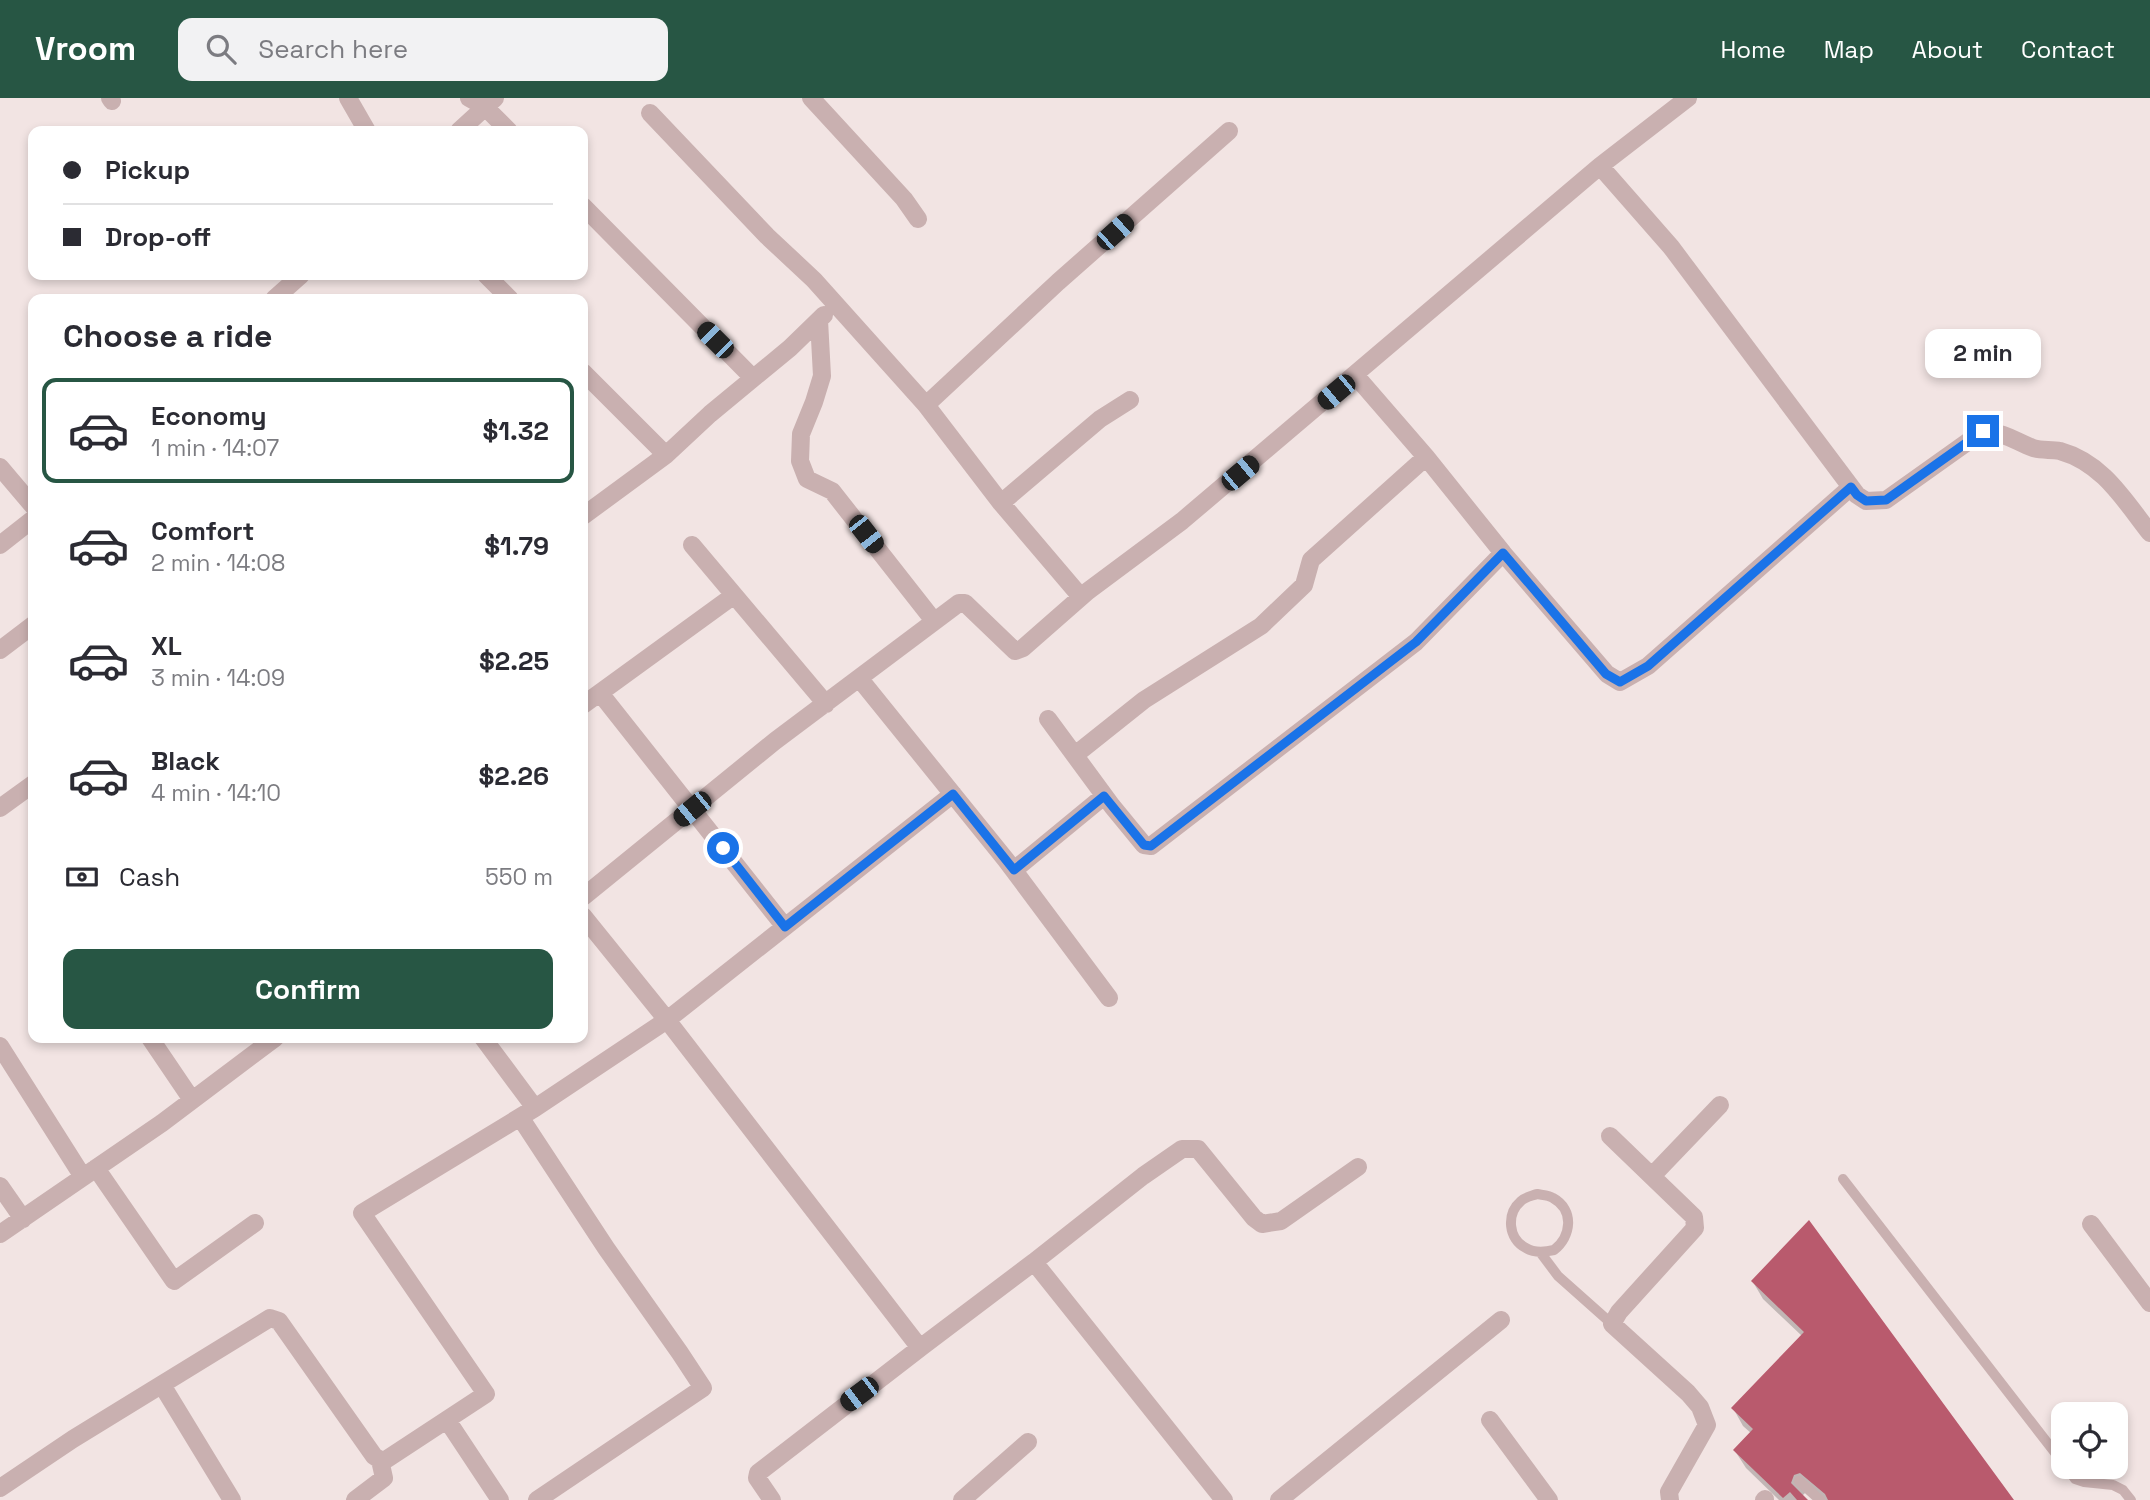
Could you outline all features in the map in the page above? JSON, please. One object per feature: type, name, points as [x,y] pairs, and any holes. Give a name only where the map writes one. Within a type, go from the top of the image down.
[{"type":"street","points":[[348,98],[364,126]]},
{"type":"street","points":[[469,98],[490,102],[506,126]]},
{"type":"street","points":[[811,98],[904,199],[918,219]]},
{"type":"street","points":[[588,893],[775,741],[959,603],[965,603],[1015,650],[1023,648],[1081,597],[1182,521],[1600,166],[1688,98]]},
{"type":"street","points":[[464,126],[490,102]]},
{"type":"street","points":[[650,113],[835,304],[926,405],[1001,503],[1081,597]]},
{"type":"street","points":[[926,405],[1058,282],[1229,131]]},
{"type":"street","points":[[1600,166],[1671,247],[1857,495],[1866,501],[1886,500],[1983,431],[2001,432],[2037,449],[2059,451],[2088,462],[2101,472],[2150,533]]},
{"type":"street","points":[[588,211],[753,378]]},
{"type":"street","points":[[280,294],[295,280]]},
{"type":"street","points":[[491,280],[505,294]]},
{"type":"street","points":[[588,512],[666,455],[710,414],[790,348],[835,304]]},
{"type":"street","points":[[819,320],[822,376],[801,434],[800,461],[803,470],[807,479],[832,491],[934,621]]},
{"type":"street","points":[[1355,375],[1606,674],[1620,682],[1648,666],[1851,487]]},
{"type":"street","points":[[588,377],[666,455]]},
{"type":"street","points":[[1001,503],[1100,419],[1130,400]]},
{"type":"street","points":[[1075,755],[1144,700],[1261,626],[1304,584],[1311,560],[1426,457]]},
{"type":"street","points":[[0,467],[28,500]]},
{"type":"street","points":[[0,545],[28,523]]},
{"type":"street","points":[[692,545],[826,704]]},
{"type":"street","points":[[1048,719],[1104,796],[1144,845],[1151,846],[1416,642],[1503,553]]},
{"type":"street","points":[[588,701],[733,596]]},
{"type":"street","points":[[0,650],[28,629]]},
{"type":"street","points":[[859,678],[1014,870],[1109,998]]},
{"type":"street","points":[[600,693],[785,927]]},
{"type":"street","points":[[0,808],[28,788]]},
{"type":"street","points":[[380,1460],[486,1394],[362,1213],[528,1113],[667,1020],[953,794]]},
{"type":"street","points":[[1014,870],[1104,796]]},
{"type":"street","points":[[588,922],[667,1020],[920,1348]]},
{"type":"street","points":[[153,1043],[192,1100]]},
{"type":"street","points":[[0,1234],[90,1173],[268,1043]]},
{"type":"street","points":[[486,1043],[606,1248],[703,1388],[537,1500]]},
{"type":"street","points":[[0,1046],[90,1173],[174,1281],[255,1223]]},
{"type":"street","points":[[1652,1176],[1720,1105]]},
{"type":"street","points":[[1610,1136],[1694,1217],[1695,1228],[1619,1312],[1612,1325],[1694,1400],[1707,1425],[1669,1492],[1670,1500]]},
{"type":"street","points":[[772,1500],[757,1478],[758,1473],[1143,1176],[1182,1149],[1198,1149],[1254,1218],[1262,1224],[1281,1220],[1357,1167]]},
{"type":"street","points":[[0,1186],[23,1219]]},
{"type":"street","points":[[2091,1224],[2150,1303]]},
{"type":"street","points":[[1034,1262],[1224,1500]]},
{"type":"street","points":[[0,1488],[73,1439],[270,1318],[278,1321],[374,1456],[380,1460],[384,1478],[355,1500]]},
{"type":"street","points":[[1279,1500],[1501,1320]]},
{"type":"street","points":[[162,1385],[232,1500]]},
{"type":"street","points":[[447,1420],[500,1500]]},
{"type":"street","points":[[1490,1420],[1549,1500]]},
{"type":"street","points":[[962,1500],[1028,1442]]},
{"type":"lane","points":[[1843,1179],[2051,1448]]},
{"type":"lane","points":[[1540,1252],[1558,1247],[1567,1235],[1569,1220],[1564,1206],[1552,1196],[1537,1194],[1522,1199],[1513,1211],[1510,1226],[1516,1240],[1528,1250],[1540,1252],[1558,1276],[1612,1325]]},
{"type":"lane","points":[[2075,1479],[2113,1485],[2123,1490],[2131,1500]]},
{"type":"lane","points":[[1799,1481],[1820,1500]]},
{"type":"building","points":[[1809,1220],[2014,1500],[1828,1500],[1825,1494],[1800,1473],[1794,1475],[1791,1483],[1808,1500],[1797,1500],[1790,1492],[1783,1498],[1733,1450],[1753,1429],[1731,1408],[1804,1332],[1751,1281]]},
{"type":"route","points":[[723,848],[785,927],[953,794],[1014,870],[1104,796],[1144,845],[1151,846],[1416,642],[1503,553],[1606,674],[1620,682],[1648,666],[1851,487],[1866,501],[1886,500],[1983,431]]}]
